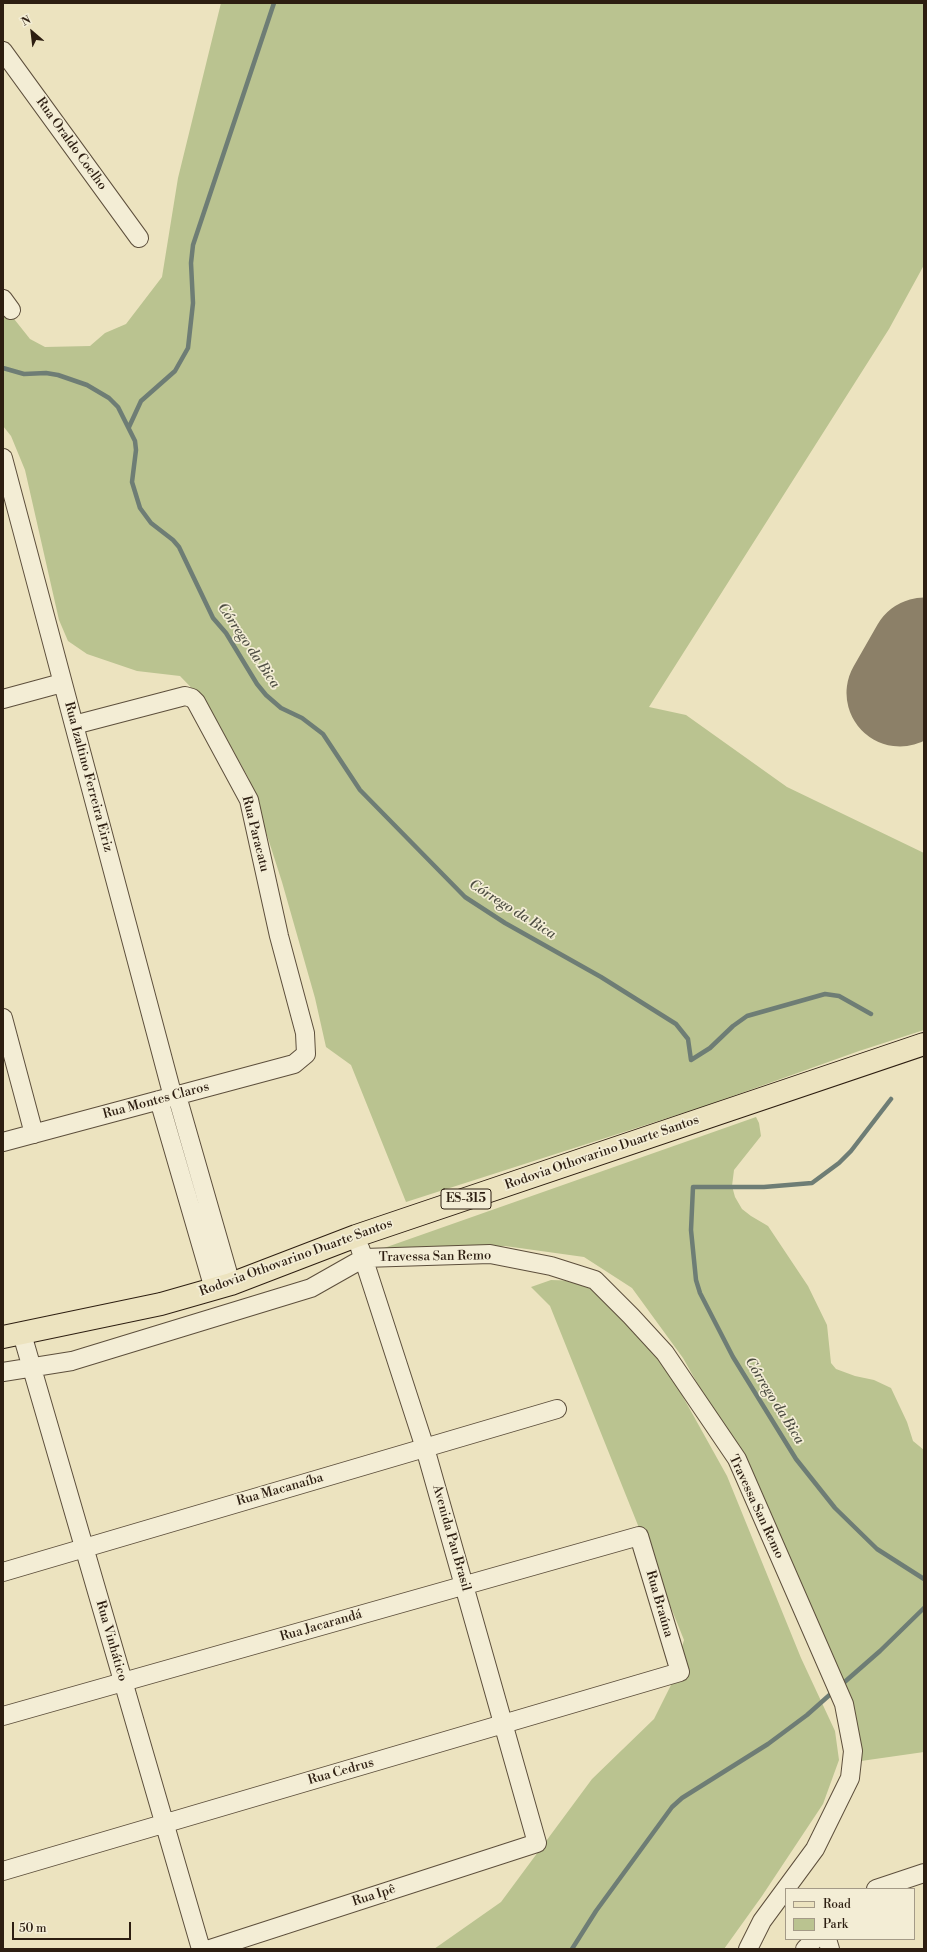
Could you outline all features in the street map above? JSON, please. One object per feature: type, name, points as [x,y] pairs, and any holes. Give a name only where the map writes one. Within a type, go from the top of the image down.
[{"type":"main road","name":"Rodovia Othovarino Duarte Santos","points":[[12,1335],[161,1304],[222,1287],[356,1236],[924,1044]]},
{"type":"street","name":"Rua Oraldo Coelho","points":[[3,51],[139,238]]},
{"type":"street","name":"Rua Izaltino Ferreira Eiriz","points":[[3,458],[74,725],[169,1098],[222,1287]]},
{"type":"street","points":[[3,699],[62,683]]},
{"type":"street","name":"Rua Paracatu","points":[[74,725],[185,696],[192,698],[196,702],[249,800],[279,936],[305,1033],[306,1054]]},
{"type":"street","points":[[3,1018],[34,1134]]},
{"type":"street","name":"Rua Montes Claros","points":[[3,1142],[294,1064],[306,1054]]},
{"type":"street","name":"Avenida Pau Brasil","points":[[356,1236],[425,1448],[538,1843]]},
{"type":"street","name":"Travessa San Remo","points":[[364,1258],[490,1254],[551,1266],[595,1280],[665,1353],[737,1459],[844,1704],[852,1751],[850,1778],[814,1849],[786,1888]]},
{"type":"street","name":"Rodovia Othovarino Duarte Santos","points":[[3,1372],[72,1361],[312,1288],[364,1258]]},
{"type":"street","name":"Rua Vinhático","points":[[12,1335],[32,1367],[201,1949]]},
{"type":"street","name":"Rua Macanaíba","points":[[3,1572],[557,1409]]},
{"type":"street","name":"Rua Jacarandá","points":[[3,1716],[639,1536]]},
{"type":"street","name":"Rua Braúna","points":[[639,1536],[680,1672]]},
{"type":"street","name":"Rua Cedrus","points":[[3,1871],[680,1672]]},
{"type":"street","name":"Rua Ipê","points":[[210,1949],[538,1843]]},
{"type":"street","points":[[879,1888],[924,1873]]},
{"type":"street","name":"Travessa San Remo","points":[[748,1949],[762,1921],[785,1889]]},
{"type":"street","points":[[805,1949],[814,1940]]},
{"type":"green space","points":[[221,3],[924,3],[924,265],[889,329],[649,707],[686,715],[787,787],[924,853],[924,1030],[859,1051],[705,1106],[406,1202],[351,1065],[326,1047],[315,998],[282,882],[249,779],[208,705],[180,676],[137,671],[87,654],[68,641],[59,620],[25,470],[11,436],[3,426],[3,305],[30,339],[45,347],[90,346],[105,333],[126,324],[162,277],[178,178]]},
{"type":"green space","points":[[756,1117],[759,1123],[761,1136],[734,1170],[732,1186],[735,1197],[742,1209],[768,1226],[808,1286],[827,1325],[831,1363],[836,1369],[855,1376],[874,1380],[891,1388],[907,1422],[913,1441],[924,1450],[924,1752],[861,1761],[713,1411],[683,1358],[632,1288],[584,1257],[505,1246],[384,1248]]},
{"type":"green space","points":[[551,1280],[580,1281],[619,1307],[663,1361],[727,1476],[801,1658],[835,1731],[839,1760],[823,1804],[762,1896],[724,1949],[434,1949],[501,1902],[592,1779],[654,1719],[671,1685],[684,1640],[550,1306],[531,1287]]},
{"type":"waterway","points":[[129,427],[141,401],[175,371],[188,348],[193,303],[191,263],[193,245],[274,3]]},
{"type":"waterway","name":"Córrego da Bica","points":[[3,368],[24,374],[46,373],[58,375],[87,385],[109,398],[118,407],[135,441],[136,450],[132,482],[140,508],[151,523],[173,540],[179,547],[213,618],[226,633],[257,684],[266,695],[281,708],[302,718],[323,734],[360,790],[465,897],[505,923],[601,977],[676,1024],[688,1039],[691,1060],[710,1048],[733,1026],[747,1016],[825,994],[839,996],[871,1014]]},
{"type":"waterway","name":"Córrego da Bica","points":[[891,1099],[851,1151],[839,1163],[812,1183],[764,1187],[693,1187],[691,1230],[696,1280],[700,1293],[733,1357],[796,1459],[835,1508],[877,1549],[924,1579]]},
{"type":"waterway","points":[[840,1686],[880,1651],[924,1608]]},
{"type":"waterway","points":[[572,1949],[596,1911],[672,1807],[682,1798],[768,1744],[807,1715],[834,1691]]},
{"type":"runway","points":[[900,693],[924,651]]}]
